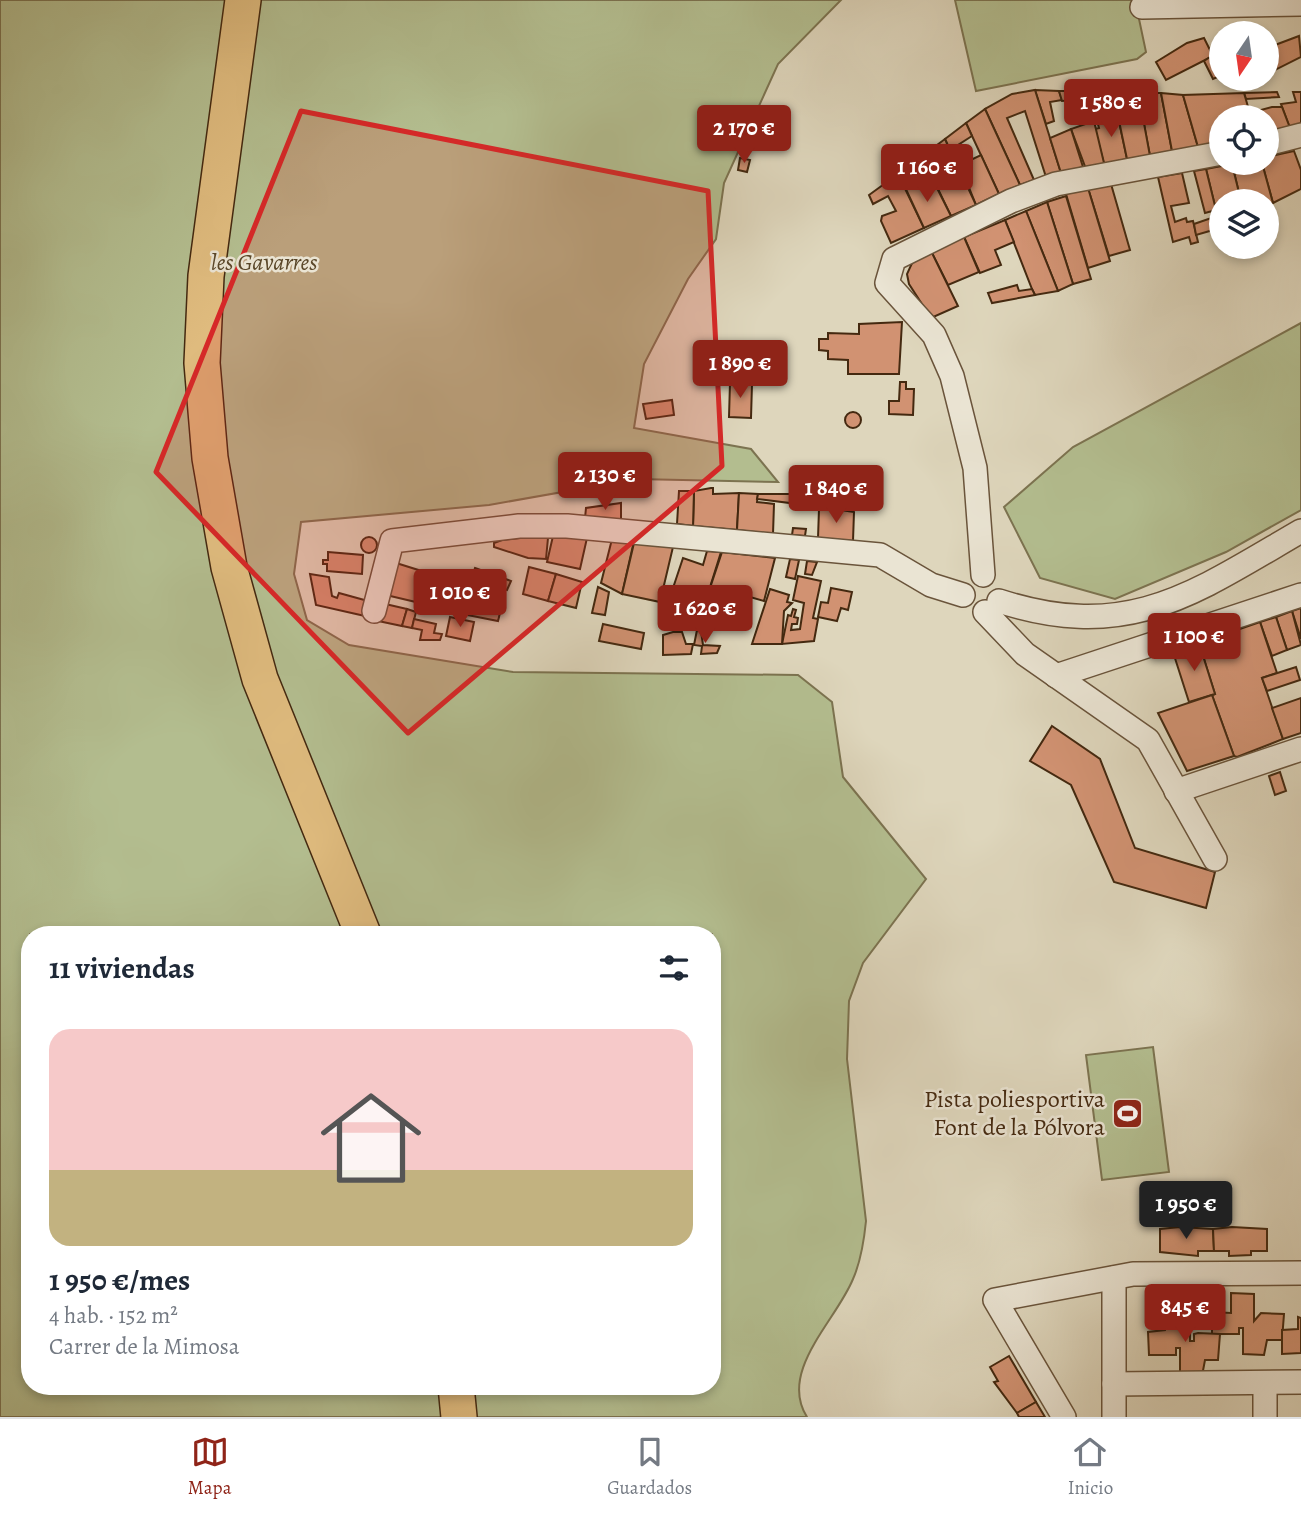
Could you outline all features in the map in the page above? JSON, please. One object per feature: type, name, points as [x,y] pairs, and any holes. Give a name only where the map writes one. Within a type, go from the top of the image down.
[{"type":"highway","points":[[243,0],[206,276],[202,363],[210,458],[229,567],[260,680],[360,926]]},
{"type":"highway","points":[[457,1395],[459,1417]]},
{"type":"street","points":[[1142,7],[1300,2]]},
{"type":"street","points":[[1279,141],[1301,135]]},
{"type":"street","points":[[984,575],[975,468],[952,376],[934,335],[887,283],[894,259],[1011,201],[1056,184],[1209,155]]},
{"type":"street","points":[[374,611],[391,541],[545,525],[880,555],[931,585],[963,595]]},
{"type":"street","points":[[984,575],[966,582],[963,595],[967,606],[1087,615],[1130,614],[1187,597],[1301,531]]},
{"type":"street","points":[[984,575],[999,584],[992,607]]},
{"type":"street","points":[[1056,676],[1301,595]]},
{"type":"street","points":[[992,607],[1025,654],[1148,740],[1215,859]]},
{"type":"street","points":[[1176,791],[1301,749]]},
{"type":"street","points":[[1064,1417],[995,1300],[1133,1274],[1301,1273]]},
{"type":"street","points":[[1114,1278],[1114,1417]]},
{"type":"street","points":[[1114,1384],[1301,1382]]},
{"type":"street","points":[[1265,1383],[1265,1417]]},
{"type":"highlighted area","points":[[301,111],[708,191],[722,466],[408,733],[156,472]]},
{"type":"green space","name":"les Gavarres","points":[[0,0],[841,0],[778,64],[724,183],[716,239],[688,279],[644,364],[634,428],[751,449],[778,482],[636,479],[489,505],[301,522],[294,574],[307,620],[349,645],[513,672],[798,675],[832,702],[843,777],[926,879],[863,963],[849,1001],[847,1059],[866,1221],[862,1251],[853,1279],[804,1364],[800,1400],[807,1417],[0,1417]]},
{"type":"green space","points":[[955,0],[1135,0],[1146,52],[1137,59],[976,91]]},
{"type":"green space","points":[[1301,323],[1301,510],[1226,552],[1115,599],[1040,578],[1004,507],[1073,447]]},
{"type":"green space","name":"Pista poliesportiva Font de la Pólvora","points":[[1153,1047],[1169,1172],[1102,1180],[1086,1055]]},
{"type":"building","points":[[1299,36],[1301,57],[1279,68],[1279,44]]},
{"type":"building","points":[[1204,38],[1209,48],[1209,58],[1166,80],[1156,62],[1187,43]]},
{"type":"building","points":[[1209,58],[1209,71],[1204,61]]},
{"type":"building","points":[[1035,90],[1059,91],[1062,100],[1050,102],[1054,121],[1046,124]]},
{"type":"building","points":[[1035,90],[1061,173],[1046,177],[1025,111],[1007,118],[1034,180],[1020,185],[985,109],[1012,94]]},
{"type":"building","points":[[1059,91],[1086,91],[1088,99],[1062,101]]},
{"type":"building","points":[[1086,91],[1114,92],[1116,104],[1089,103]]},
{"type":"building","points":[[1277,92],[1279,97],[1246,99],[1244,93]]},
{"type":"building","points":[[1293,92],[1301,92],[1301,123],[1290,128],[1281,104],[1296,102]]},
{"type":"building","points":[[1138,93],[1161,93],[1172,151],[1150,156]]},
{"type":"building","points":[[1161,93],[1183,95],[1198,147],[1172,151]]},
{"type":"building","points":[[1244,93],[1248,105],[1209,105],[1209,145],[1198,147],[1183,95]]},
{"type":"building","points":[[1279,107],[1282,107],[1290,128],[1279,131]]},
{"type":"building","points":[[985,109],[1020,185],[999,194],[966,123]]},
{"type":"building","points":[[1117,112],[1127,159],[1104,164],[1095,129],[1099,128],[1096,117]]},
{"type":"building","points":[[1143,118],[1150,156],[1127,159],[1119,121]]},
{"type":"building","points":[[1094,121],[1104,163],[1103,166],[1086,169],[1071,129]]},
{"type":"building","points":[[966,123],[972,136],[955,147],[958,154],[953,157],[945,139]]},
{"type":"building","points":[[1071,129],[1083,167],[1061,173],[1050,138]]},
{"type":"building","points":[[945,139],[951,153],[943,159],[939,153],[929,161],[925,154]]},
{"type":"building","points":[[1294,151],[1301,170],[1301,189],[1279,200],[1279,189],[1269,189],[1265,175],[1279,175],[1279,154]]},
{"type":"building","points":[[925,154],[929,161],[901,180],[898,174]]},
{"type":"building","points":[[981,155],[999,194],[976,205],[960,165]]},
{"type":"building","points":[[740,158],[750,160],[747,172],[738,170]]},
{"type":"building","points":[[1209,168],[1209,175],[1235,175],[1238,189],[1211,189],[1206,169]]},
{"type":"building","points":[[1206,169],[1211,189],[1209,212],[1205,213],[1194,171]]},
{"type":"building","points":[[1182,173],[1189,203],[1171,206],[1175,222],[1186,218],[1187,222],[1193,221],[1198,242],[1191,244],[1189,237],[1173,242],[1158,177]]},
{"type":"building","points":[[898,174],[924,228],[891,243],[881,221],[882,216],[896,211],[888,196],[873,204],[869,195]]},
{"type":"building","points":[[1235,175],[1265,175],[1269,189],[1238,189]]},
{"type":"building","points":[[963,177],[976,205],[951,216],[938,189]]},
{"type":"building","points":[[918,179],[925,193],[937,188],[951,216],[924,228],[904,185]]},
{"type":"building","points":[[1111,184],[1130,250],[1109,256],[1088,188]]},
{"type":"building","points":[[1088,188],[1110,261],[1088,268],[1066,190]]},
{"type":"building","points":[[1066,196],[1091,279],[1073,284],[1047,202]]},
{"type":"building","points":[[1047,202],[1073,284],[1058,291],[1026,211]]},
{"type":"building","points":[[1026,211],[1058,291],[1035,295],[1032,289],[1005,220]]},
{"type":"building","points":[[1209,219],[1209,231],[1196,235],[1194,224]]},
{"type":"building","points":[[1005,220],[1014,242],[995,250],[1001,265],[980,273],[964,237]]},
{"type":"building","points":[[964,237],[979,272],[948,285],[931,251]]},
{"type":"building","points":[[931,251],[958,306],[931,318],[909,284],[907,274],[913,261]]},
{"type":"building","points":[[1017,285],[1019,291],[1032,289],[1035,295],[992,303],[988,293]]},
{"type":"building","points":[[902,322],[899,374],[848,374],[848,360],[828,359],[828,351],[819,350],[819,339],[828,339],[828,333],[859,334],[859,324]]},
{"type":"building","points":[[900,382],[906,382],[906,389],[914,389],[913,415],[889,414],[889,401],[899,401]]},
{"type":"building","points":[[730,383],[752,384],[751,418],[729,417]]},
{"type":"building","points":[[672,400],[674,415],[646,419],[643,404]]},
{"type":"building","points":[[850,412],[856,412],[861,420],[859,426],[850,428],[845,423],[845,417]]},
{"type":"building","points":[[713,488],[713,494],[739,493],[737,530],[693,526],[694,491]]},
{"type":"building","points":[[679,491],[694,491],[693,526],[677,524]]},
{"type":"building","points":[[739,493],[758,494],[757,502],[774,504],[773,534],[737,530]]},
{"type":"building","points":[[758,494],[790,494],[790,503],[757,499]]},
{"type":"building","points":[[621,503],[621,521],[585,518],[586,508]]},
{"type":"building","points":[[819,509],[854,512],[853,541],[818,538]]},
{"type":"building","points":[[793,528],[806,529],[805,536],[792,535]]},
{"type":"building","points":[[553,536],[587,538],[580,569],[547,562]]},
{"type":"building","points":[[366,537],[372,537],[377,545],[375,551],[366,553],[361,548],[361,542]]},
{"type":"building","points":[[548,538],[546,559],[528,558],[494,547],[494,543],[502,540]]},
{"type":"building","points":[[612,539],[634,541],[622,594],[601,583]]},
{"type":"building","points":[[634,543],[673,547],[660,602],[622,594]]},
{"type":"building","points":[[707,551],[721,552],[701,616],[692,614],[695,602],[671,594],[683,558],[703,565]]},
{"type":"building","points":[[328,552],[363,555],[362,574],[327,571],[327,564],[323,564],[323,560],[328,560]]},
{"type":"building","points":[[722,552],[775,558],[764,601],[736,593],[728,620],[718,618],[719,613],[712,611],[710,616],[701,615]]},
{"type":"building","points":[[790,559],[799,560],[795,579],[786,577]]},
{"type":"building","points":[[807,561],[817,562],[812,575],[805,574]]},
{"type":"building","points":[[393,562],[428,573],[420,603],[386,595]]},
{"type":"building","points":[[529,567],[556,574],[548,601],[523,594]]},
{"type":"building","points":[[475,568],[511,581],[507,590],[472,578]]},
{"type":"building","points":[[428,573],[448,580],[443,601],[436,600],[434,607],[420,603]]},
{"type":"building","points":[[310,574],[329,577],[332,596],[337,598],[339,593],[368,601],[365,616],[316,605]]},
{"type":"building","points":[[556,574],[582,582],[576,608],[548,601]]},
{"type":"building","points":[[798,576],[821,581],[813,618],[818,619],[814,641],[782,644],[788,615],[791,616],[793,609],[796,610],[794,617],[798,618],[797,624],[792,624],[791,630],[800,629],[804,603],[793,600]]},
{"type":"building","points":[[448,580],[468,587],[465,599],[501,609],[498,621],[462,614],[462,610],[443,603]]},
{"type":"building","points":[[598,587],[609,592],[605,615],[592,613]]},
{"type":"building","points":[[831,588],[852,592],[848,610],[841,608],[837,621],[818,617],[821,602],[828,603]]},
{"type":"building","points":[[770,589],[789,595],[787,602],[792,603],[784,611],[782,644],[752,644]]},
{"type":"building","points":[[381,603],[407,609],[402,626],[378,621]]},
{"type":"building","points":[[1301,608],[1301,639],[1292,611]]},
{"type":"building","points":[[407,609],[416,612],[412,628],[402,626]]},
{"type":"building","points":[[1292,611],[1301,645],[1287,650],[1276,617]]},
{"type":"building","points":[[450,617],[474,622],[470,641],[446,636]]},
{"type":"building","points":[[1276,617],[1287,650],[1272,656],[1260,622]]},
{"type":"building","points":[[414,619],[436,624],[434,633],[442,634],[440,640],[420,640],[422,630],[412,628]]},
{"type":"building","points":[[1260,622],[1277,673],[1262,678],[1283,739],[1237,757],[1234,756],[1212,695],[1215,694],[1199,643]]},
{"type":"building","points":[[603,624],[644,633],[641,649],[599,641]]},
{"type":"building","points":[[697,630],[701,631],[703,645],[720,646],[717,653],[701,654],[702,646],[694,645]]},
{"type":"building","points":[[682,632],[686,644],[693,644],[691,654],[663,655],[663,635]]},
{"type":"building","points":[[1199,643],[1215,694],[1189,702],[1173,652]]},
{"type":"building","points":[[1296,667],[1300,680],[1267,691],[1262,678]]},
{"type":"building","points":[[1212,695],[1234,756],[1187,771],[1158,713]]},
{"type":"building","points":[[1301,698],[1301,733],[1283,739],[1272,708]]},
{"type":"building","points":[[1052,726],[1100,759],[1135,848],[1215,872],[1206,908],[1114,882],[1071,785],[1030,761]]},
{"type":"building","points":[[1280,772],[1286,791],[1275,795],[1269,776]]},
{"type":"building","points":[[1160,1229],[1213,1229],[1214,1251],[1198,1251],[1198,1256],[1160,1252]]},
{"type":"building","points":[[1213,1229],[1267,1229],[1267,1251],[1229,1256],[1229,1251],[1214,1251]]},
{"type":"building","points":[[1231,1293],[1254,1294],[1254,1321],[1261,1313],[1284,1314],[1282,1340],[1267,1340],[1264,1355],[1243,1354],[1243,1328],[1239,1328],[1239,1334],[1212,1334],[1212,1312],[1231,1313]]},
{"type":"building","points":[[1168,1313],[1190,1314],[1190,1341],[1194,1341],[1194,1334],[1198,1333],[1220,1334],[1218,1360],[1205,1360],[1202,1376],[1180,1374],[1180,1348],[1176,1348],[1176,1355],[1149,1355],[1148,1332],[1165,1330]]},
{"type":"building","points":[[1298,1317],[1301,1318],[1301,1353],[1282,1354],[1282,1330],[1298,1329]]},
{"type":"building","points":[[1009,1356],[1036,1402],[1017,1413],[994,1382],[998,1381],[990,1367]]},
{"type":"building","points":[[1036,1402],[1045,1417],[1019,1417],[1017,1413]]},
{"type":"place","name":"Pista poliesportiva Font de la Pólvora","points":[[1128,1113]]}]
